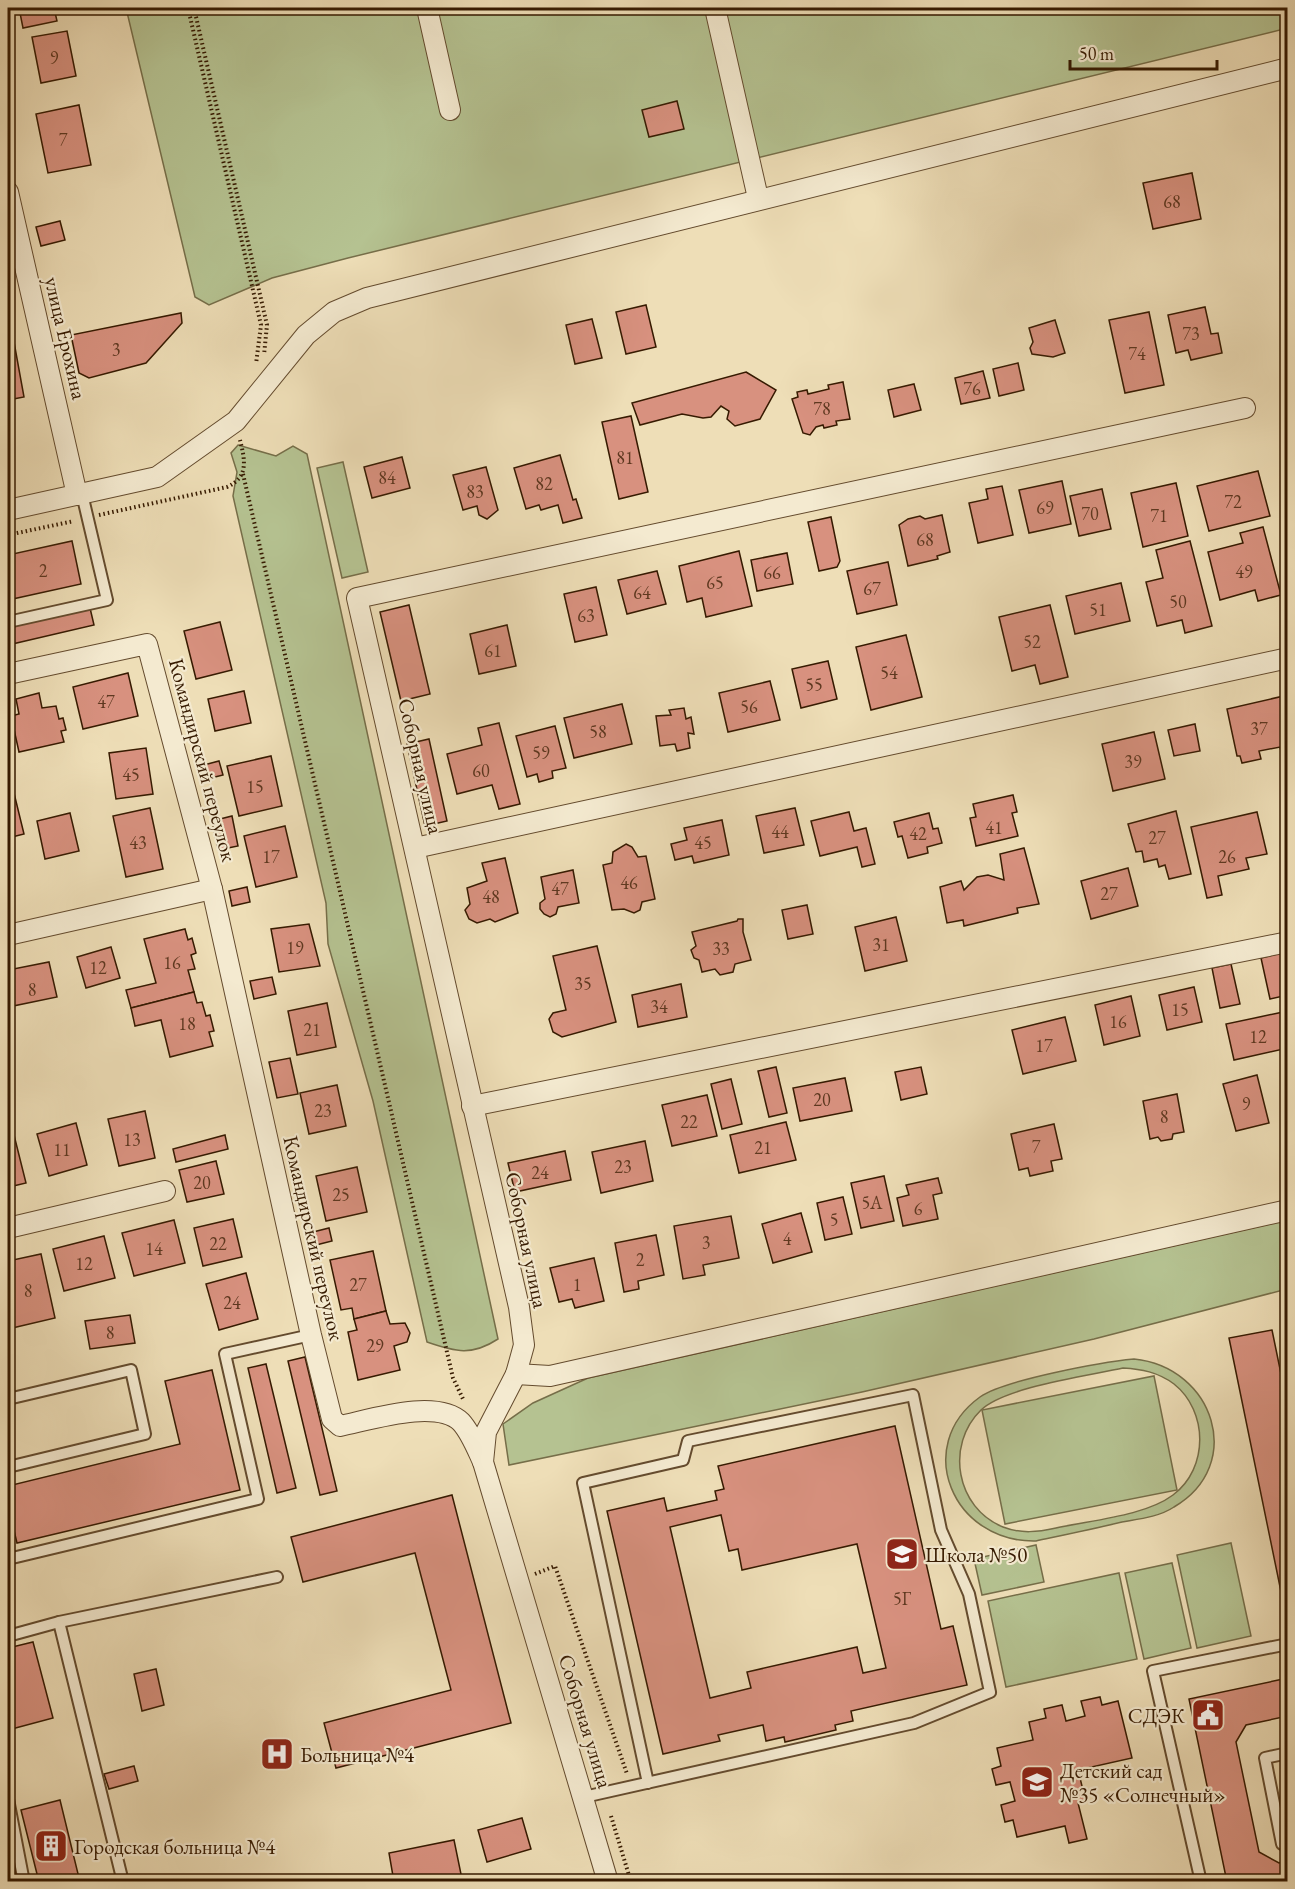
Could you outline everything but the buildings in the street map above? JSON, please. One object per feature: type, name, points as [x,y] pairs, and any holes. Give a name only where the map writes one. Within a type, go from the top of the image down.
[{"type":"street","points":[[427,8],[450,110]]},
{"type":"street","points":[[715,8],[758,198]]},
{"type":"street","points":[[8,510],[157,477],[236,421],[306,335],[334,312],[367,297],[1287,68]]},
{"type":"street","name":"улица Ерохина","points":[[8,192],[80,494]]},
{"type":"street","name":"Соборная улица","points":[[608,1881],[483,1462],[486,1432],[516,1374],[524,1345],[519,1307],[357,598],[1245,408]]},
{"type":"street","name":"Командирский переулок","points":[[8,674],[147,644],[212,890],[311,1335],[335,1424],[340,1426],[415,1411],[448,1414],[460,1421],[483,1462]]},
{"type":"street","points":[[415,848],[1287,658]]},
{"type":"street","name":"Командирский переулок","points":[[8,935],[212,890]]},
{"type":"street","points":[[472,1106],[1287,942]]},
{"type":"street","points":[[8,1228],[165,1191]]},
{"type":"street","points":[[516,1374],[550,1376],[1287,1210]]},
{"type":"lane","points":[[8,622],[107,600],[88,518],[80,494]]},
{"type":"lane","points":[[8,1559],[258,1498],[225,1354],[311,1335]]},
{"type":"lane","points":[[8,1399],[131,1370],[145,1434],[8,1467]]},
{"type":"lane","points":[[584,1797],[632,1787],[914,1723],[990,1692],[969,1594],[941,1530],[913,1395],[688,1441],[683,1460],[583,1483],[648,1783]]},
{"type":"lane","points":[[8,1636],[59,1622],[277,1576]]},
{"type":"lane","points":[[59,1622],[123,1881]]},
{"type":"lane","points":[[1201,1881],[1153,1671],[1287,1644]]},
{"type":"lane","points":[[1287,1753],[1265,1758],[1282,1844],[1287,1843]]},
{"type":"lane","points":[[8,1799],[24,1881]]},
{"type":"path","points":[[188,8],[261,325],[259,349],[253,374]]},
{"type":"path","points":[[194,8],[267,325],[262,368]]},
{"type":"path","points":[[236,421],[245,460],[243,474],[455,1386],[462,1399],[492,1421]]},
{"type":"path","points":[[8,535],[227,487],[238,482],[243,474]]},
{"type":"path","points":[[530,1565],[533,1575],[555,1566],[632,1787]]},
{"type":"path","points":[[609,1810],[631,1881]]},
{"type":"green space","points":[[126,8],[1287,8],[1288,28],[348,258],[272,278],[209,305],[195,297]]},
{"type":"green space","points":[[238,445],[276,456],[293,446],[307,454],[498,1339],[480,1348],[455,1350],[427,1342],[373,1101],[328,944],[326,903],[233,496],[237,472],[231,453]]},
{"type":"green space","points":[[343,462],[368,572],[342,578],[317,468]]},
{"type":"green space","points":[[1287,1220],[1287,1289],[1094,1339],[862,1392],[509,1465],[503,1424],[533,1403],[588,1378]]},
{"type":"green space","points":[[1134,1359],[1162,1366],[1184,1380],[1201,1398],[1211,1420],[1214,1444],[1209,1467],[1196,1489],[1174,1507],[1155,1515],[1036,1541],[1007,1537],[983,1526],[964,1509],[951,1488],[946,1465],[948,1440],[959,1417],[980,1397],[1010,1384]],"holes":[[[1130,1368],[1149,1372],[1168,1380],[1185,1395],[1193,1409],[1200,1440],[1198,1455],[1185,1484],[1173,1495],[1133,1513],[1036,1531],[1016,1531],[1003,1527],[987,1518],[975,1506],[966,1491],[961,1474],[960,1457],[963,1440],[970,1424],[981,1410],[1008,1395],[1027,1389]]]},
{"type":"green space","points":[[1154,1376],[1177,1490],[1005,1524],[982,1410]]},
{"type":"green space","points":[[1231,1543],[1251,1636],[1197,1648],[1177,1555]]},
{"type":"green space","points":[[1036,1545],[1044,1582],[982,1595],[974,1559]]},
{"type":"green space","points":[[1172,1563],[1191,1648],[1144,1659],[1125,1573]]},
{"type":"green space","points":[[1119,1573],[1137,1659],[1006,1687],[988,1601]]},
{"type":"place","name":"Школа №50","points":[[902,1554]]},
{"type":"place","name":"СДЭК","points":[[1208,1715]]},
{"type":"place","name":"Больница №4","points":[[277,1754]]},
{"type":"place","name":"Детский сад №35 «Солнечный»","points":[[1037,1782]]},
{"type":"place","name":"Городская больница №4","points":[[51,1846]]}]
